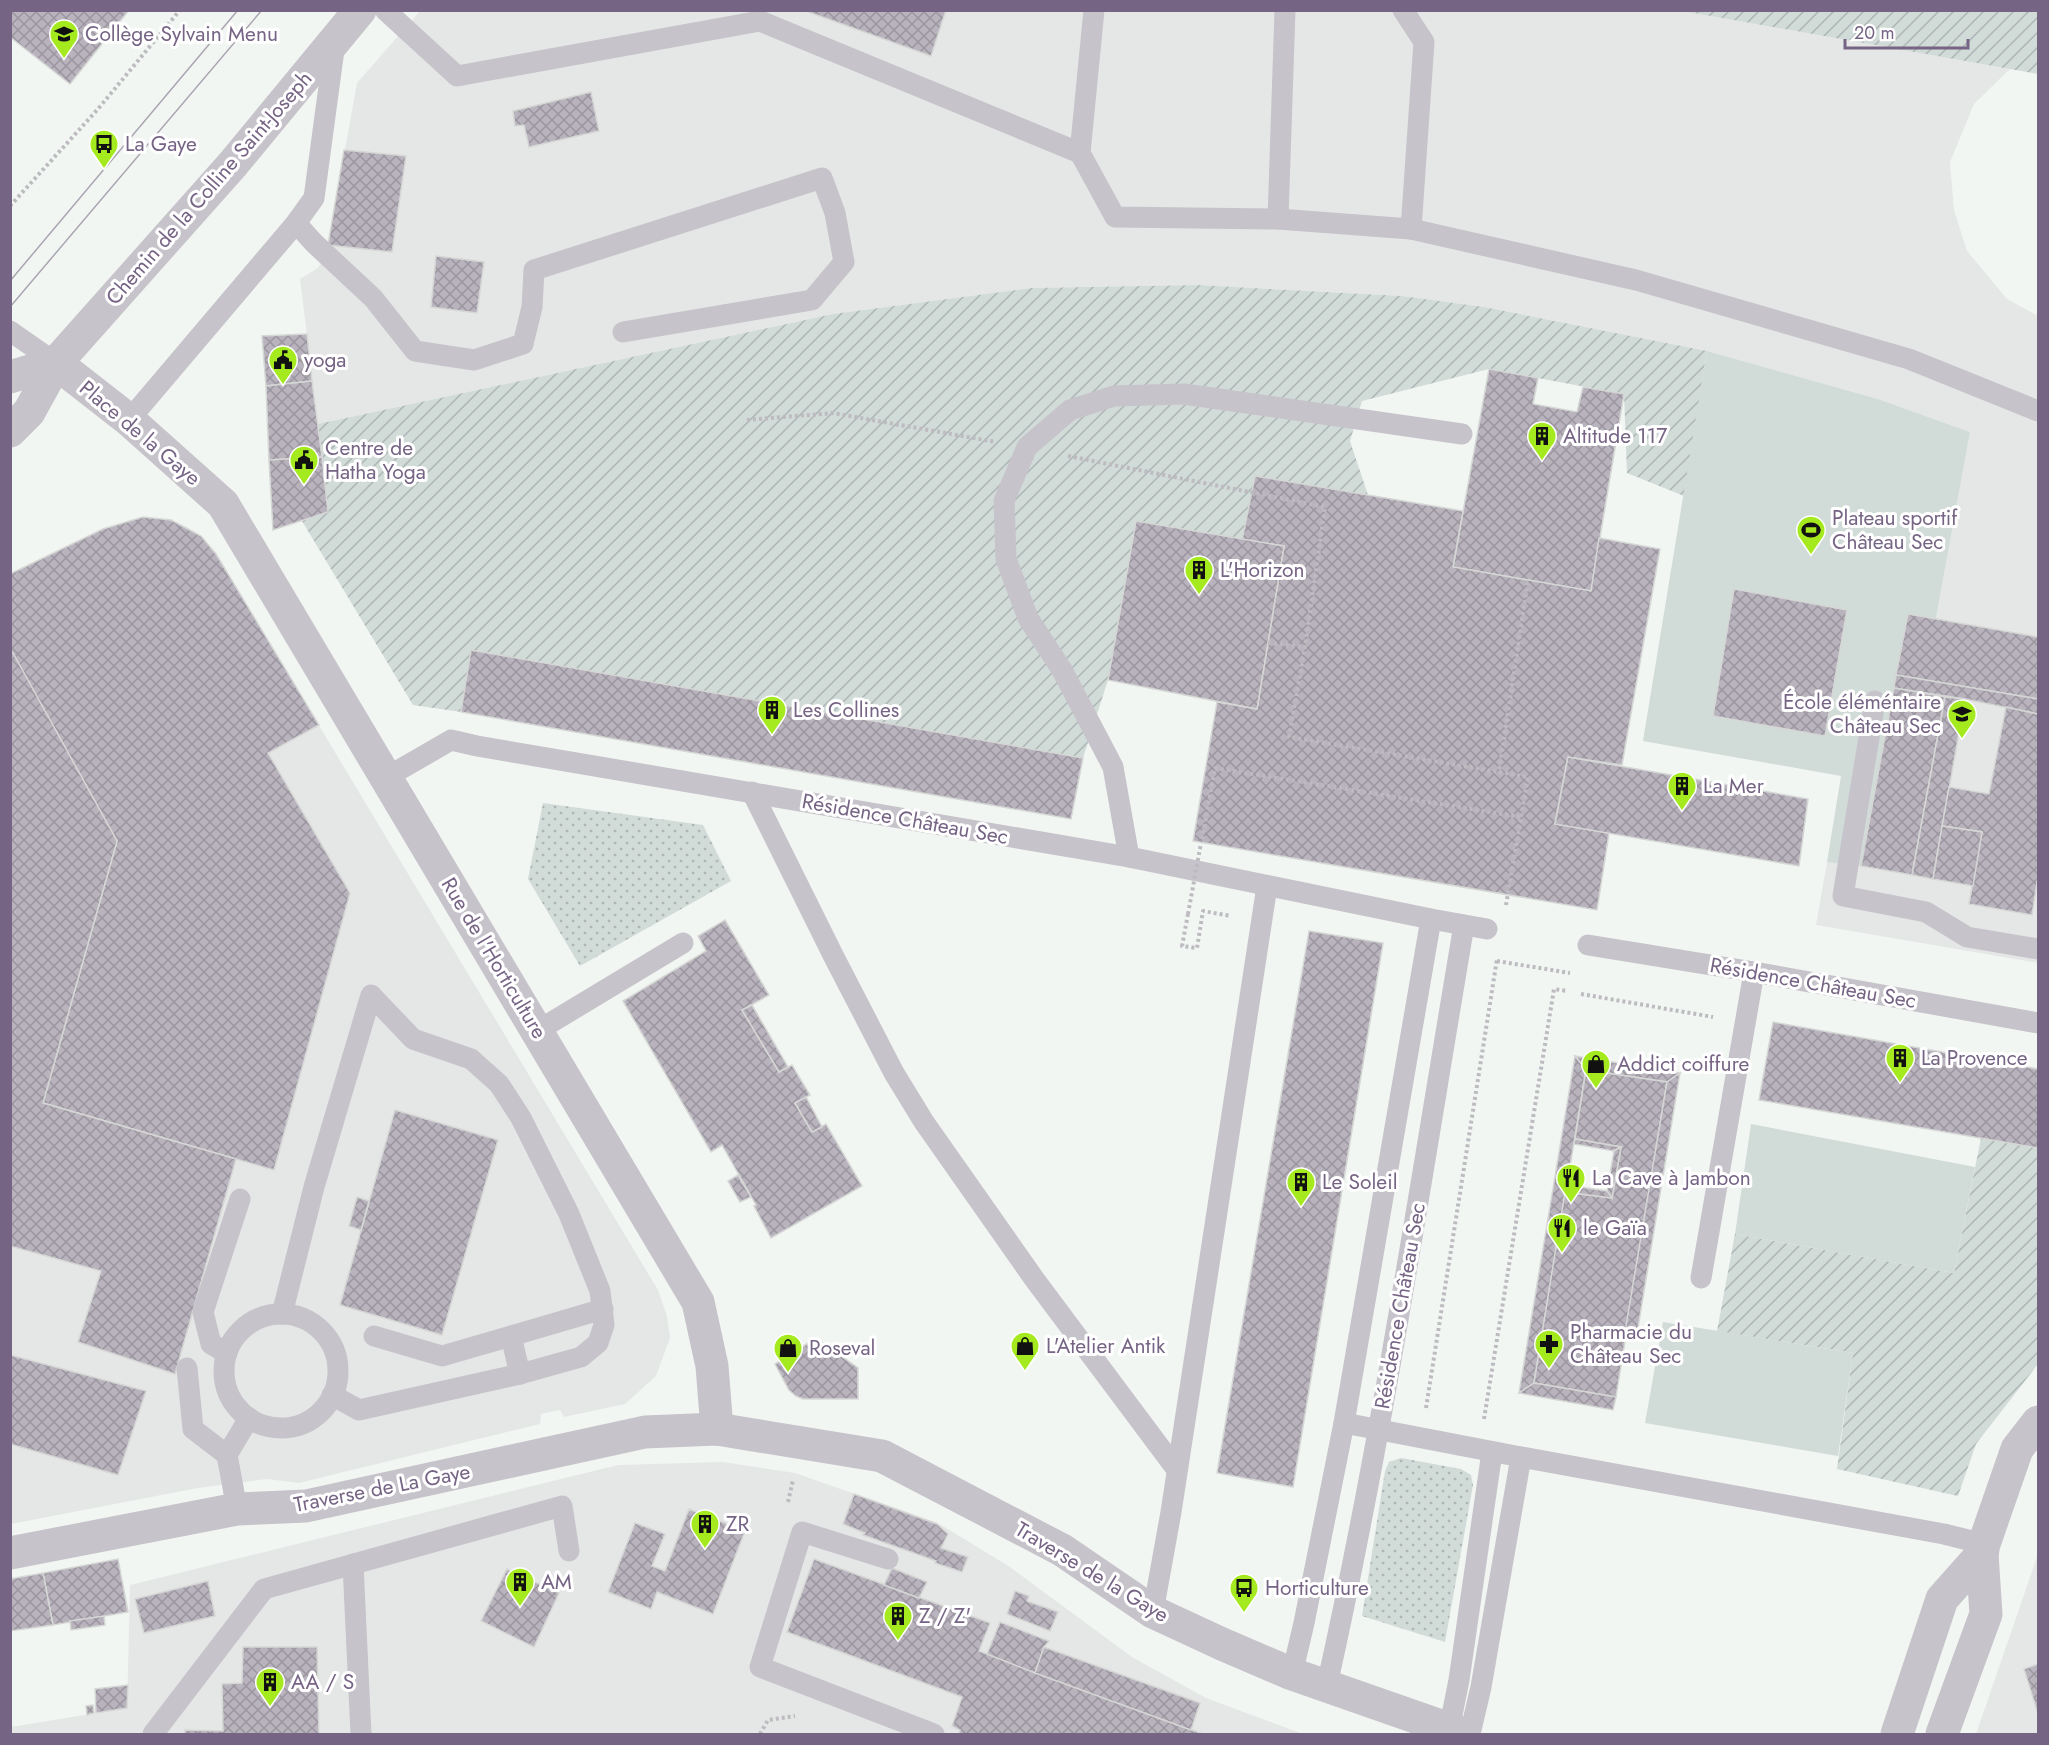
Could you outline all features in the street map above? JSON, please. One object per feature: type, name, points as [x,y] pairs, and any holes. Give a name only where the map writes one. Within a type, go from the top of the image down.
[{"type":"street","name":"Chemin de la Colline Saint-Joseph","points":[[56,363],[233,164],[360,10]]},
{"type":"street","points":[[10,377],[56,363]]},
{"type":"street","points":[[10,431],[29,412],[56,363]]},
{"type":"street","name":"Place de la Gaye","points":[[56,363],[129,420],[223,504]]},
{"type":"street","name":"Rue de l'Horticulture","points":[[223,504],[698,1302],[712,1366],[717,1429]]},
{"type":"street","points":[[1898,1734],[1942,1599],[1983,1549],[2028,1454],[2038,1422]]},
{"type":"street","name":"Traverse de La Gaye","points":[[10,1553],[237,1509],[306,1506],[645,1432],[717,1429]]},
{"type":"street","name":"Traverse de la Gaye","points":[[717,1429],[882,1456],[1062,1550],[1153,1612],[1292,1674],[1461,1733]]},
{"type":"street","points":[[1942,1734],[1986,1614],[1983,1549]]},
{"type":"lane","points":[[385,10],[458,76],[760,21],[1080,153]]},
{"type":"lane","points":[[1094,10],[1080,153],[1115,216],[1278,219],[1411,229],[1636,280],[1898,355],[2038,411]]},
{"type":"lane","points":[[1278,219],[1285,10]]},
{"type":"lane","points":[[1403,10],[1424,42],[1411,229]]},
{"type":"lane","points":[[129,420],[296,223],[314,198],[335,42]]},
{"type":"lane","points":[[296,223],[373,298],[415,351],[474,360],[523,344],[532,308],[534,270],[822,178],[835,213],[844,262],[812,300],[623,332]]},
{"type":"lane","points":[[10,331],[56,363]]},
{"type":"lane","points":[[1129,857],[1113,767],[1062,670],[1028,618],[1006,559],[1004,501],[1027,447],[1070,410],[1114,396],[1184,394],[1461,434]]},
{"type":"lane","points":[[1875,701],[1843,896],[1926,912],[1967,937],[2038,950]]},
{"type":"lane","name":"Résidence Château Sec","points":[[387,777],[451,740],[1129,857],[1487,929]]},
{"type":"lane","points":[[752,792],[883,1052],[924,1122],[1035,1280],[1177,1470]]},
{"type":"lane","points":[[1153,1612],[1267,886]]},
{"type":"lane","name":"Résidence Château Sec","points":[[1292,1674],[1344,1423],[1431,919]]},
{"type":"lane","name":"Résidence Château Sec","points":[[1328,1685],[1379,1429],[1464,925]]},
{"type":"lane","points":[[537,1031],[683,943]]},
{"type":"lane","name":"Résidence Château Sec","points":[[1588,945],[2038,1023]]},
{"type":"lane","points":[[1701,1278],[1754,972]]},
{"type":"lane","points":[[282,1314],[314,1187],[371,995],[413,1039],[471,1059],[499,1084],[542,1155],[569,1214],[600,1291],[604,1325],[598,1343],[581,1357],[520,1374],[359,1410],[332,1395]]},
{"type":"lane","points":[[227,1353],[211,1344],[203,1312],[240,1199]]},
{"type":"lane","points":[[374,1336],[442,1356],[603,1309]]},
{"type":"lane","points":[[282,1314],[299,1317],[316,1326],[328,1339],[336,1357],[338,1376],[332,1395],[321,1411],[305,1422],[286,1428],[266,1426],[249,1418],[236,1405],[227,1389],[224,1371],[227,1353],[234,1337],[247,1324],[264,1316],[282,1314]]},
{"type":"lane","points":[[511,1336],[520,1374]]},
{"type":"lane","points":[[187,1368],[193,1429],[227,1455]]},
{"type":"lane","points":[[237,1509],[227,1455],[249,1418]]},
{"type":"lane","points":[[1344,1423],[1944,1534],[1983,1549]]},
{"type":"lane","points":[[1461,1733],[1459,1680],[1492,1452]]},
{"type":"lane","points":[[1461,1733],[1481,1688],[1521,1457]]},
{"type":"lane","points":[[153,1734],[264,1589],[562,1506],[569,1551]]},
{"type":"lane","points":[[888,1559],[802,1532],[760,1667],[934,1734]]},
{"type":"lane","points":[[353,1564],[361,1734]]},
{"type":"path","points":[[10,206],[98,109],[180,10]]},
{"type":"path","points":[[747,420],[833,413],[1027,447],[1325,507],[1305,647],[1289,737],[1528,777],[1508,895]]},
{"type":"path","points":[[1499,772],[1528,580]]},
{"type":"path","points":[[1268,643],[1305,647]]},
{"type":"path","points":[[1202,918],[1197,948],[1182,946],[1215,768],[1521,817]]},
{"type":"path","points":[[1497,961],[1576,974]]},
{"type":"path","points":[[1426,1409],[1494,976]]},
{"type":"path","points":[[1484,1420],[1554,989],[1567,991]]},
{"type":"path","points":[[1581,994],[1745,1022]]},
{"type":"shaded area","points":[[1683,10],[2010,69],[1974,104],[1950,162],[1954,210],[1967,251],[2007,299],[2038,316],[2038,963],[1816,925],[1827,862],[1861,866],[1908,614],[1936,618],[1970,432],[1878,399],[1707,351],[1484,307],[1402,296],[1198,285],[1031,288],[833,314],[318,424],[300,279],[318,268],[326,254],[357,83],[420,11]]},
{"type":"shaded area","points":[[1683,11],[2038,11],[2038,74],[2010,69]]},
{"type":"shaded area","points":[[1198,285],[1402,296],[1484,307],[1707,351],[1684,496],[1627,473],[1624,394],[1489,369],[1362,401],[1350,441],[1368,495],[1255,476],[1242,540],[1136,521],[1108,680],[1083,758],[472,651],[461,712],[413,705],[302,521],[328,511],[318,424],[833,314],[1031,288]]},
{"type":"shaded area","name":"Plateau sportif Château Sec","points":[[1707,351],[1878,399],[1970,432],[1936,618],[1908,615],[1861,866],[1827,862],[1841,776],[1643,741]]},
{"type":"shaded area","points":[[143,517],[171,520],[187,527],[201,536],[216,554],[658,1290],[667,1316],[670,1338],[656,1376],[625,1404],[564,1417],[560,1410],[541,1414],[540,1424],[299,1483],[267,1479],[198,1488],[11,1524],[11,574],[103,529]]},
{"type":"shaded area","points":[[543,803],[703,825],[731,881],[580,966],[528,879]]},
{"type":"shaded area","points":[[1751,1124],[1975,1167],[1954,1273],[1735,1234]]},
{"type":"shaded area","points":[[1981,1138],[2038,1148],[2038,1364],[1976,1444],[1958,1496],[1837,1469],[1853,1353],[1717,1331],[1735,1234],[1954,1273]]},
{"type":"shaded area","points":[[1663,1322],[1853,1353],[1838,1456],[1645,1423]]},
{"type":"shaded area","points":[[1401,1458],[1461,1469],[1471,1475],[1473,1485],[1445,1642],[1362,1616],[1385,1471],[1389,1462]]},
{"type":"shaded area","points":[[723,1462],[795,1473],[938,1523],[1010,1567],[1132,1657],[1206,1698],[1303,1734],[11,1734],[11,1727],[127,1708],[130,1585],[618,1465]]},
{"type":"shaded area","points":[[2038,1554],[2038,1734],[1976,1734]]},
{"type":"building","name":"Collège Sylvain Menu","points":[[10,10],[129,10],[70,84],[10,37]]},
{"type":"building","points":[[803,10],[946,10],[931,56]]},
{"type":"building","points":[[591,92],[599,131],[529,147],[524,125],[515,126],[513,111]]},
{"type":"building","points":[[344,150],[406,156],[392,252],[328,245]]},
{"type":"building","points":[[436,256],[484,262],[477,313],[431,307]]},
{"type":"building","points":[[307,334],[312,381],[266,386],[262,336]]},
{"type":"building","name":"Altitude 117","points":[[1489,369],[1538,378],[1533,404],[1577,412],[1583,387],[1624,394],[1591,591],[1453,567]]},
{"type":"building","points":[[312,381],[322,457],[269,460],[266,386]]},
{"type":"building","points":[[322,457],[328,512],[273,530],[269,460]]},
{"type":"building","points":[[1255,476],[1463,511],[1453,567],[1591,591],[1599,538],[1660,549],[1622,765],[1568,757],[1555,824],[1609,833],[1597,910],[1193,841],[1217,702],[1257,709],[1284,546],[1242,540]]},
{"type":"building","points":[[143,517],[171,520],[201,536],[216,554],[319,725],[268,753],[350,893],[274,1170],[43,1103],[117,841],[10,649],[10,574],[103,529]]},
{"type":"building","name":"L'Horizon","points":[[1136,521],[1284,546],[1257,709],[1108,680]]},
{"type":"building","points":[[1734,589],[1847,610],[1825,736],[1713,716]]},
{"type":"building","points":[[1908,614],[2038,637],[2038,699],[1896,675]]},
{"type":"building","name":"Les Collines","points":[[471,650],[1083,758],[1071,819],[461,712]]},
{"type":"building","points":[[13,653],[117,841],[43,1103],[236,1159],[175,1374],[78,1342],[101,1271],[10,1246],[10,655]]},
{"type":"building","points":[[1896,675],[2038,699],[2038,714],[1894,688]]},
{"type":"building","points":[[1894,688],[1945,697],[1912,875],[1861,866]]},
{"type":"building","points":[[1945,697],[1965,699],[1933,879],[1912,875]]},
{"type":"building","points":[[2006,707],[2038,714],[2038,876],[2032,915],[1969,904],[1982,832],[1942,826],[1949,787],[1989,794]]},
{"type":"building","name":"La Mer","points":[[1568,757],[1808,799],[1799,866],[1555,824]]},
{"type":"building","points":[[1942,826],[1982,832],[1973,886],[1933,879]]},
{"type":"building","points":[[725,920],[769,995],[742,1010],[779,1072],[792,1065],[810,1095],[795,1103],[812,1132],[826,1124],[862,1186],[771,1238],[754,1206],[756,1205],[722,1145],[711,1152],[623,1001],[706,951],[698,936]]},
{"type":"building","name":"Le Soleil","points":[[1309,931],[1383,943],[1293,1487],[1217,1473]]},
{"type":"building","points":[[752,1005],[788,1067],[779,1072],[742,1010]]},
{"type":"building","name":"La Provence","points":[[1773,1022],[2038,1069],[2038,1148],[1759,1100]]},
{"type":"building","points":[[1575,1056],[1680,1073],[1667,1082],[1586,1070]]},
{"type":"building","points":[[1575,1056],[1586,1070],[1534,1383],[1519,1393]]},
{"type":"building","points":[[1586,1070],[1667,1082],[1616,1397],[1534,1383],[1565,1192],[1612,1198],[1621,1147],[1575,1139]]},
{"type":"building","points":[[1680,1073],[1636,1340],[1624,1338],[1667,1082]]},
{"type":"building","points":[[806,1097],[822,1127],[812,1132],[795,1103]]},
{"type":"building","points":[[395,1110],[498,1140],[442,1335],[340,1305]]},
{"type":"building","points":[[1575,1139],[1621,1147],[1614,1151],[1574,1144]]},
{"type":"building","points":[[1621,1147],[1612,1198],[1607,1191],[1614,1151]]},
{"type":"building","points":[[738,1175],[751,1197],[740,1202],[728,1181]]},
{"type":"building","points":[[1567,1185],[1607,1191],[1612,1198],[1565,1192]]},
{"type":"building","points":[[357,1197],[369,1201],[361,1230],[349,1226]]},
{"type":"building","points":[[816,1338],[858,1368],[858,1399],[803,1399],[789,1390],[775,1364]]},
{"type":"building","points":[[10,1355],[146,1391],[118,1475],[10,1444]]},
{"type":"building","points":[[1534,1383],[1616,1397],[1613,1410],[1519,1393]]},
{"type":"building","points":[[854,1494],[937,1524],[948,1534],[941,1548],[968,1557],[962,1572],[863,1535],[865,1533],[843,1524]]},
{"type":"building","name":"ZR","points":[[689,1509],[745,1531],[713,1614],[657,1592],[651,1609],[608,1592],[635,1523],[665,1534],[652,1566],[665,1571]]},
{"type":"building","points":[[118,1559],[128,1612],[53,1625],[43,1573]]},
{"type":"building","name":"Z / Z'","points":[[814,1559],[990,1623],[979,1651],[1203,1734],[959,1734],[960,1730],[952,1726],[962,1697],[787,1632]]},
{"type":"building","points":[[892,1568],[927,1582],[919,1598],[884,1585]]},
{"type":"building","name":"AM","points":[[507,1569],[559,1593],[534,1647],[481,1621]]},
{"type":"building","points":[[43,1573],[53,1625],[10,1631],[10,1579]]},
{"type":"building","points":[[208,1581],[215,1616],[144,1633],[135,1599]]},
{"type":"building","points":[[1015,1591],[1029,1596],[1027,1601],[1058,1612],[1050,1631],[1007,1614]]},
{"type":"building","points":[[104,1616],[105,1625],[71,1630],[70,1621]]},
{"type":"building","points":[[1000,1622],[1049,1641],[1044,1647],[1035,1673],[987,1654]]},
{"type":"building","name":"AA / S","points":[[243,1647],[317,1647],[319,1734],[185,1734],[185,1730],[223,1731],[222,1684],[242,1683]]},
{"type":"building","points":[[1044,1647],[1200,1703],[1191,1730],[1035,1673]]},
{"type":"building","points":[[2038,1664],[2038,1714],[2024,1669]]},
{"type":"building","points":[[128,1685],[127,1708],[96,1713],[95,1689]]},
{"type":"building","points":[[93,1705],[94,1713],[87,1715],[86,1706]]},
{"type":"tram line","points":[[10,281],[238,10]]},
{"type":"tram line","points":[[10,307],[262,10]]},
{"type":"place","name":"Collège Sylvain Menu","points":[[64,60]]},
{"type":"place","name":"La Gaye","points":[[104,170]]},
{"type":"place","name":"yoga","points":[[283,386]]},
{"type":"place","name":"Altitude 117","points":[[1542,462]]},
{"type":"place","name":"Centre de Hatha Yoga","points":[[304,486]]},
{"type":"place","name":"Plateau sportif Château Sec","points":[[1811,556]]},
{"type":"place","name":"L'Horizon","points":[[1199,596]]},
{"type":"place","name":"Les Collines","points":[[772,736]]},
{"type":"place","name":"École éléméntaire Château Sec","points":[[1962,740]]},
{"type":"place","name":"La Mer","points":[[1682,812]]},
{"type":"place","name":"La Provence","points":[[1900,1084]]},
{"type":"place","name":"Addict coiffure","points":[[1596,1090]]},
{"type":"place","name":"La Cave à Jambon","points":[[1571,1204]]},
{"type":"place","name":"Le Soleil","points":[[1301,1208]]},
{"type":"place","name":"le Gaïa","points":[[1562,1254]]},
{"type":"place","name":"Pharmacie du Château Sec","points":[[1549,1370]]},
{"type":"place","name":"L'Atelier Antik","points":[[1025,1372]]},
{"type":"place","name":"Roseval","points":[[788,1374]]},
{"type":"place","name":"ZR","points":[[705,1550]]},
{"type":"place","name":"AM","points":[[520,1608]]},
{"type":"place","name":"Horticulture","points":[[1244,1614]]},
{"type":"place","name":"Z / Z'","points":[[898,1642]]},
{"type":"place","name":"AA / S","points":[[270,1708]]}]
